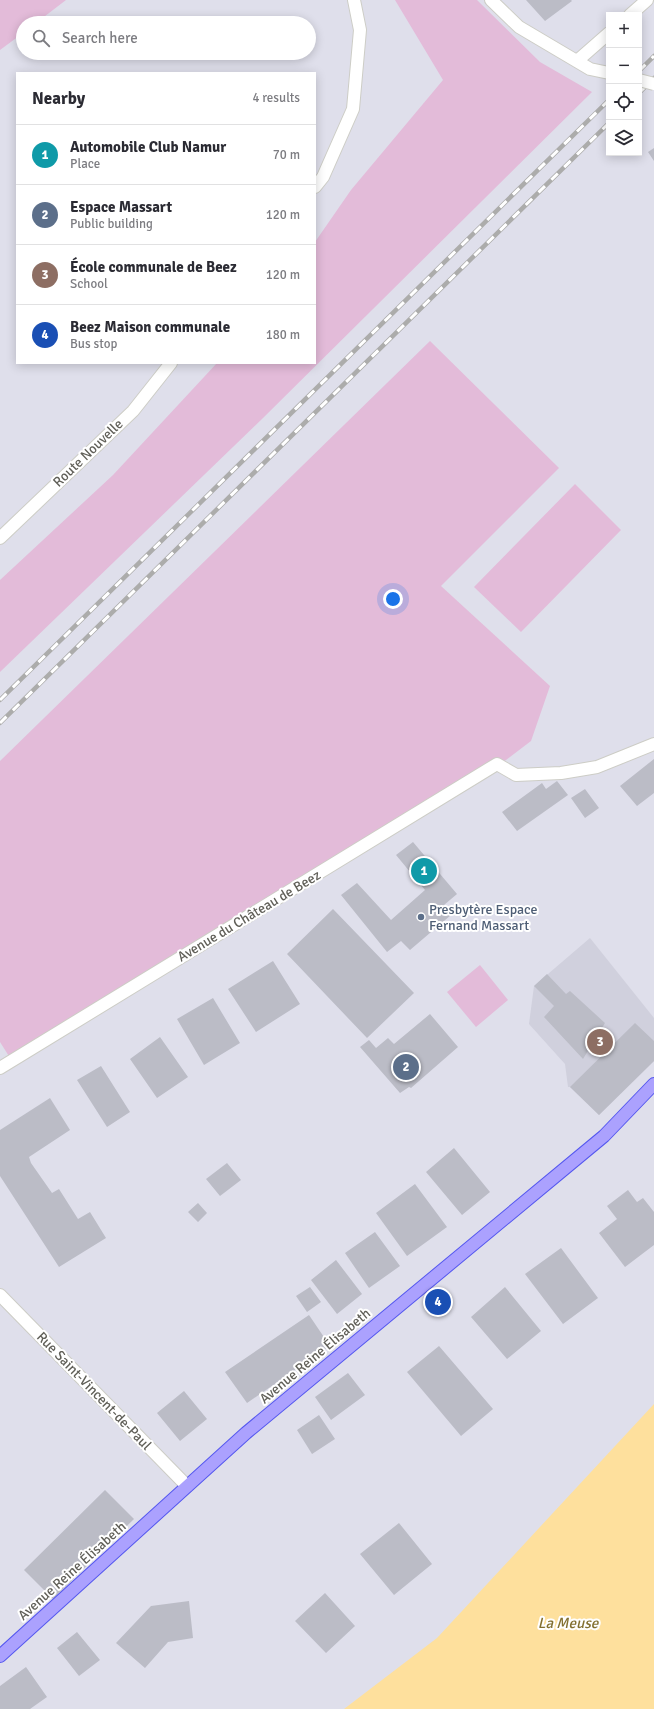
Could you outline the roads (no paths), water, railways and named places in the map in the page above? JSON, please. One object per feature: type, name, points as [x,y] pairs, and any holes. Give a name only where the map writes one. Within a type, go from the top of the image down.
[{"type":"main road","name":"Avenue Reine Élisabeth","points":[[0,1656],[246,1433],[604,1136],[654,1084]]},
{"type":"street","points":[[316,186],[323,176],[353,109],[360,30],[354,0]]},
{"type":"street","points":[[491,0],[519,28],[590,69],[606,72]]},
{"type":"street","points":[[633,12],[647,0]]},
{"type":"street","points":[[577,61],[606,36]]},
{"type":"street","points":[[642,81],[654,84]]},
{"type":"street","name":"Route Nouvelle","points":[[0,538],[132,411],[170,364]]},
{"type":"street","name":"Avenue du Château de Beez","points":[[0,1068],[497,764],[516,775],[561,773],[597,768],[654,744]]},
{"type":"street","name":"Rue Saint-Vincent-de-Paul","points":[[0,1296],[187,1486]]},
{"type":"water","name":"La Meuse","points":[[654,1404],[654,1709],[344,1709],[437,1638]]},
{"type":"railway","points":[[642,68],[654,56]]},
{"type":"railway","points":[[642,90],[654,78]]},
{"type":"railway","points":[[0,700],[606,103]]},
{"type":"railway","points":[[0,723],[606,126]]},
{"type":"place","name":"Automobile Club Namur","points":[[424,871]]},
{"type":"place","name":"Presbytère Espace Fernand Massart","points":[[421,917]]},
{"type":"place","name":"École communale de Beez","points":[[600,1042]]},
{"type":"place","name":"Espace Massart","points":[[406,1067]]},
{"type":"place","name":"Beez Maison communale","points":[[438,1302]]}]
